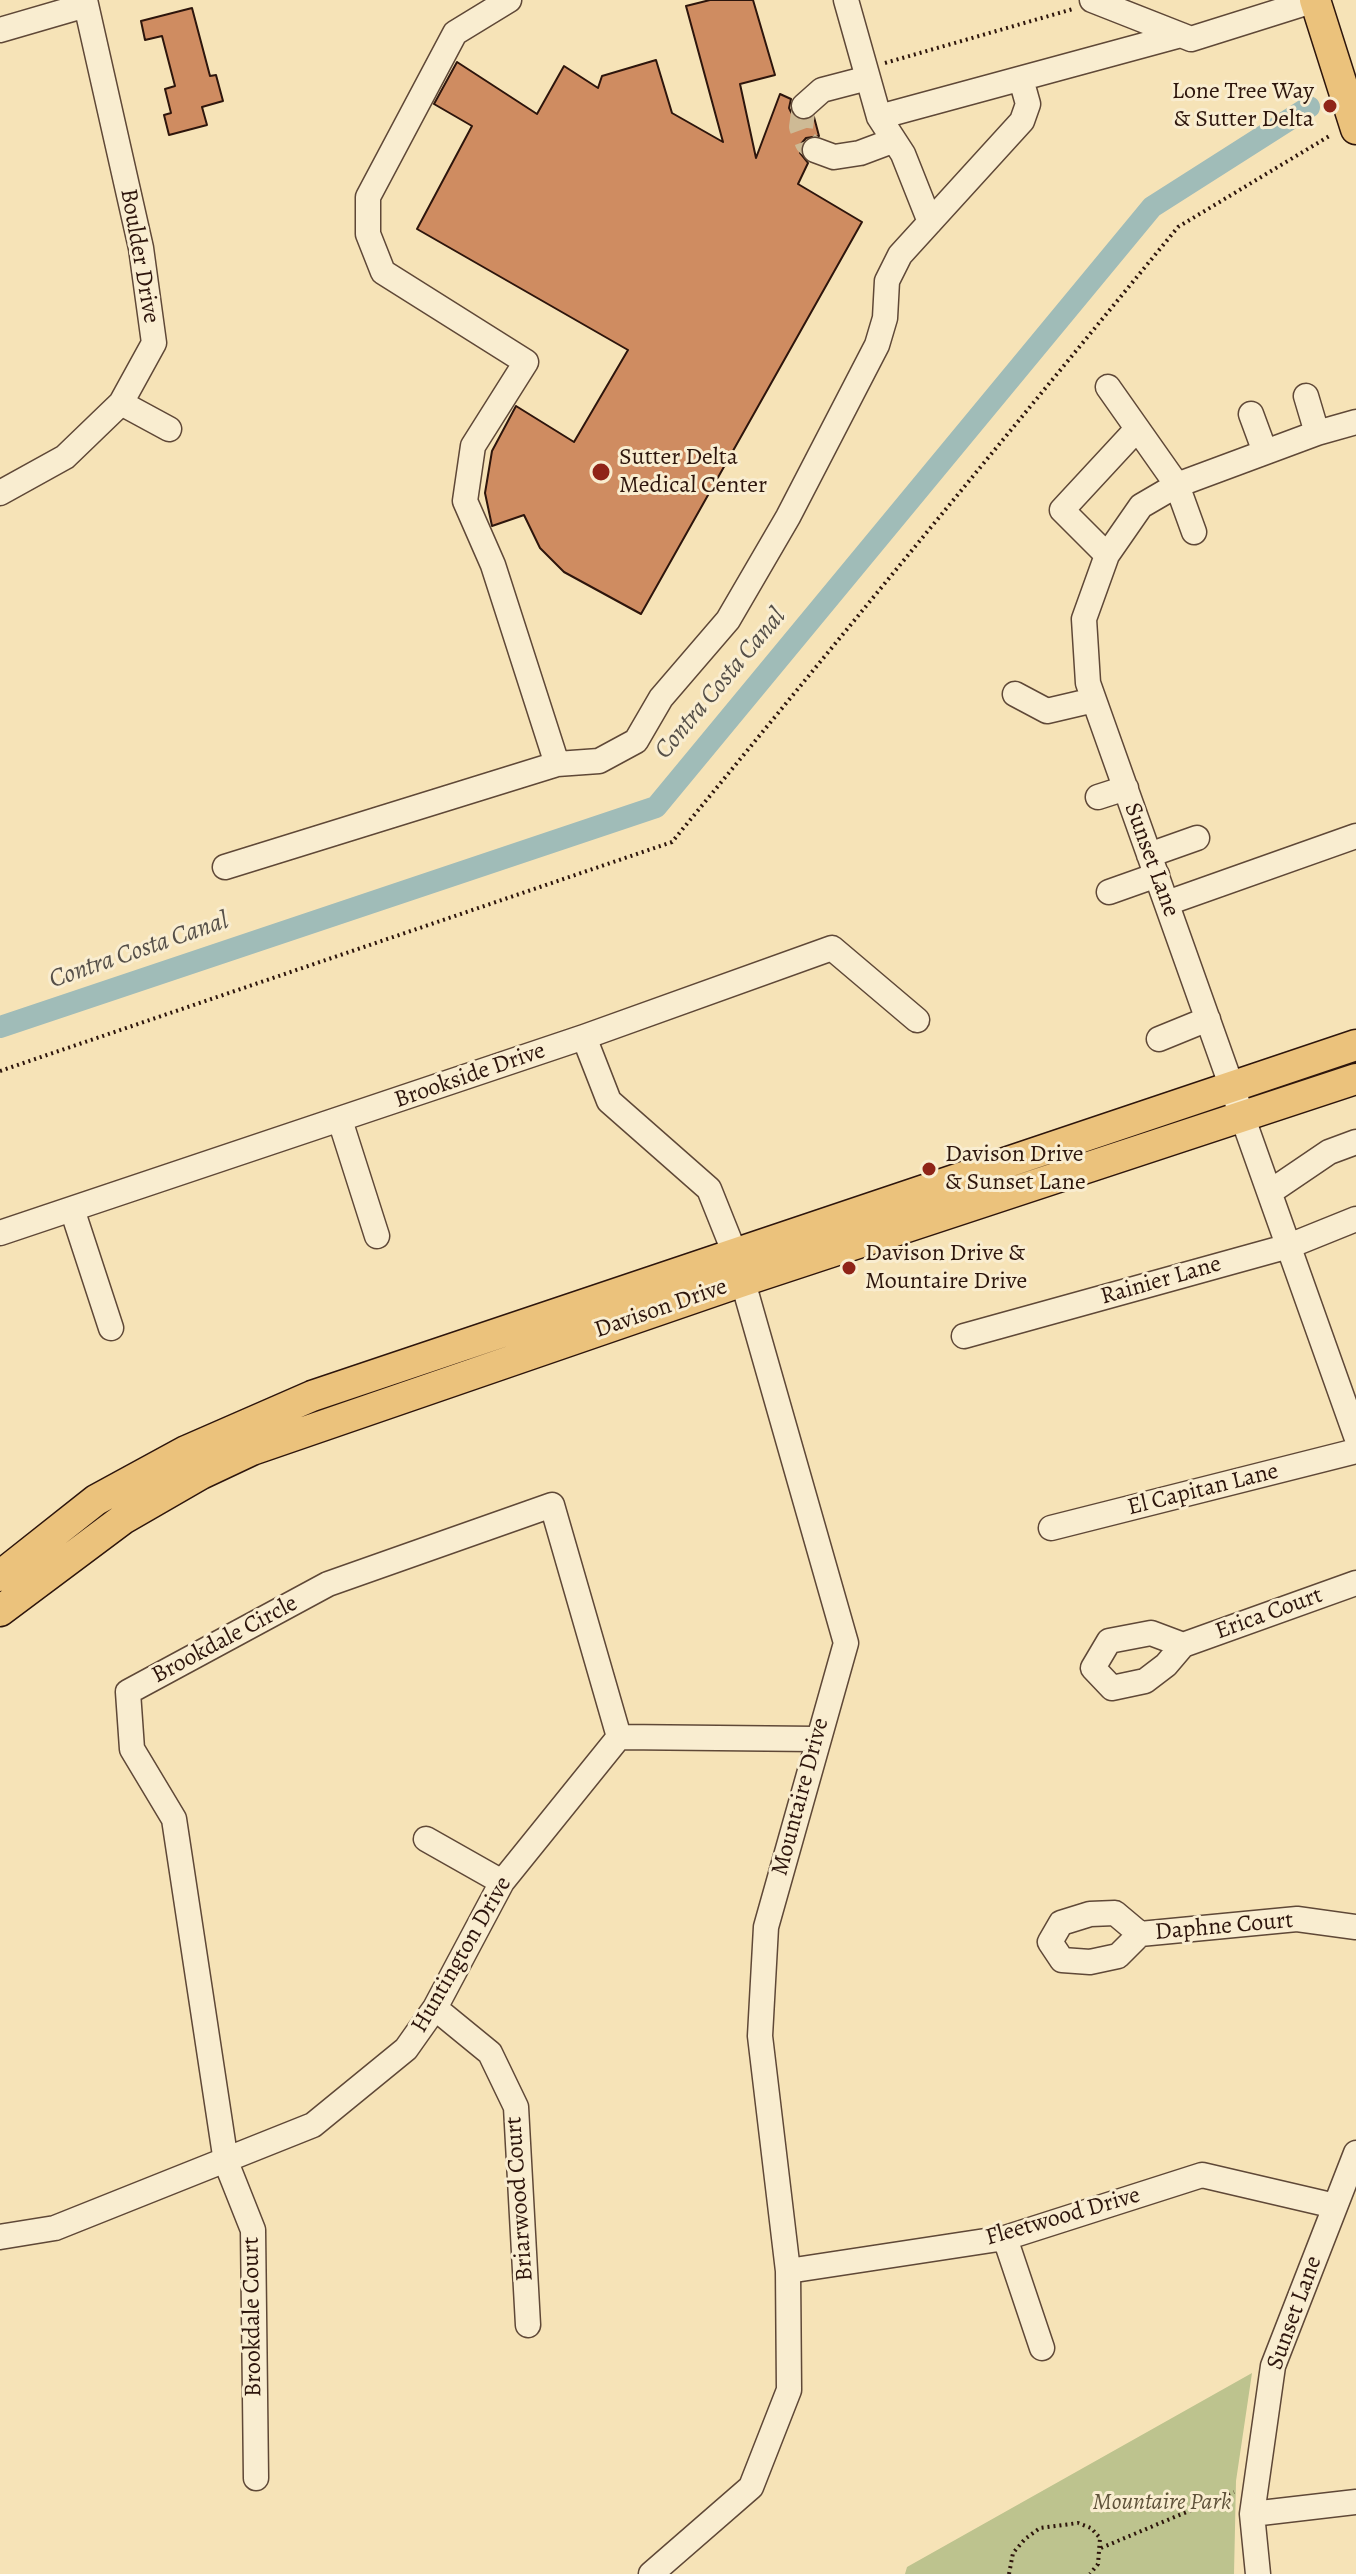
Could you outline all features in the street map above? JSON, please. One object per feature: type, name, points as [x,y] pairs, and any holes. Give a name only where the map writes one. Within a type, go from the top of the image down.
[{"type":"main road","points":[[1315,0],[1356,129]]},
{"type":"main road","name":"Davison Drive","points":[[0,1576],[96,1500],[186,1451],[312,1396],[739,1267],[1237,1101],[1356,1045]]},
{"type":"main road","name":"Davison Drive","points":[[1237,1101],[1356,1079]]},
{"type":"main road","name":"Davison Drive","points":[[0,1611],[123,1519],[201,1474],[252,1450],[739,1267]]},
{"type":"street","points":[[509,0],[455,33],[368,197],[368,234],[383,272],[526,362],[473,446],[465,501],[493,565],[557,764]]},
{"type":"street","points":[[846,0],[879,117],[903,154],[930,222]]},
{"type":"street","points":[[1085,4],[1191,39],[1315,0]]},
{"type":"street","points":[[0,30],[86,2]]},
{"type":"street","name":"Boulder Drive","points":[[0,493],[65,457],[121,403],[154,343],[141,248],[86,2]]},
{"type":"street","points":[[879,117],[1181,35]]},
{"type":"street","points":[[804,106],[822,90],[866,70]]},
{"type":"street","points":[[225,867],[557,764],[599,761],[636,741],[661,698],[728,620],[788,517],[877,345],[885,318],[887,281],[900,255],[1022,121],[1028,104],[1021,79]]},
{"type":"street","points":[[815,150],[834,157],[860,153],[892,141]]},
{"type":"street","points":[[1108,387],[1177,485],[1194,532]]},
{"type":"street","points":[[1306,396],[1317,433]]},
{"type":"street","points":[[121,403],[169,429]]},
{"type":"street","points":[[1251,414],[1265,452]]},
{"type":"street","name":"Sunset Lane","points":[[1356,422],[1317,433],[1177,485],[1141,506],[1107,555],[1084,619],[1088,683],[1356,1436]]},
{"type":"street","points":[[1107,555],[1062,510],[1137,429]]},
{"type":"street","points":[[1015,694],[1047,711],[1094,700]]},
{"type":"street","points":[[1098,797],[1126,788]]},
{"type":"street","points":[[1167,903],[1356,836]]},
{"type":"street","points":[[1109,892],[1197,838]]},
{"type":"street","name":"Brookside Drive","points":[[0,1233],[584,1037],[832,948],[917,1020]]},
{"type":"street","points":[[1159,1039],[1208,1019]]},
{"type":"street","name":"Mountaire Drive","points":[[584,1037],[609,1101],[709,1189],[739,1267],[846,1643],[816,1739],[766,1927],[761,2021],[788,2271],[789,2390],[751,2487],[653,2574]]},
{"type":"street","points":[[340,1120],[377,1236]]},
{"type":"street","points":[[1270,1192],[1329,1152],[1356,1142]]},
{"type":"street","points":[[72,1209],[111,1328]]},
{"type":"street","name":"Rainier Lane","points":[[964,1336],[1289,1246],[1356,1219]]},
{"type":"street","name":"El Capitan Lane","points":[[1051,1528],[1356,1451]]},
{"type":"street","name":"Brookdale Circle","points":[[226,2162],[174,1819],[132,1749],[128,1692],[328,1584],[552,1505],[619,1737]]},
{"type":"street","name":"Erica Court","points":[[1183,1645],[1356,1583]]},
{"type":"street","points":[[619,1737],[816,1739]]},
{"type":"street","name":"Huntington Drive","points":[[0,2237],[55,2228],[313,2125],[406,2049],[435,2008],[502,1882],[619,1737]]},
{"type":"street","points":[[426,1839],[502,1882]]},
{"type":"street","name":"Daphne Court","points":[[1140,1934],[1297,1919],[1356,1927]]},
{"type":"street","name":"Briarwood Court","points":[[435,2008],[490,2053],[516,2107],[528,2325]]},
{"type":"street","name":"Sunset Lane","points":[[1258,2574],[1252,2514],[1273,2366],[1356,2153]]},
{"type":"street","name":"Brookdale Court","points":[[226,2162],[253,2230],[256,2478]]},
{"type":"street","name":"Fleetwood Drive","points":[[788,2271],[1005,2238],[1202,2175],[1335,2206]]},
{"type":"street","points":[[1005,2238],[1042,2348]]},
{"type":"street","points":[[1252,2514],[1356,2502]]},
{"type":"path","points":[[866,70],[1085,4]]},
{"type":"path","points":[[1101,2548],[1241,2489],[1256,2488]]},
{"type":"path","points":[[1009,2574],[1013,2553],[1040,2528],[1078,2523],[1091,2528],[1100,2538],[1098,2564],[1090,2574]]},
{"type":"green space","name":"Mountaire Park","points":[[1252,2373],[1236,2481],[1234,2574],[905,2574],[907,2567]]},
{"type":"building","points":[[710,0],[753,0],[775,75],[740,84],[756,158],[780,94],[791,99],[789,108],[793,116],[806,121],[814,117],[819,136],[806,138],[801,144],[800,153],[808,163],[798,184],[862,222],[641,614],[564,572],[540,548],[524,515],[492,526],[485,493],[492,451],[516,406],[574,442],[628,350],[417,229],[472,126],[434,104],[457,62],[537,114],[564,66],[598,88],[602,76],[656,60],[672,113],[723,142],[686,6]]},
{"type":"building","points":[[192,8],[210,76],[216,75],[223,101],[202,107],[207,125],[169,135],[164,115],[171,113],[165,89],[175,86],[162,36],[145,40],[141,21]]},
{"type":"waterway","name":"Contra Costa Canal","points":[[0,1027],[656,807],[1152,207],[1309,107]]},
{"type":"tunnel","points":[[804,106],[801,127],[807,143],[815,150]]},
{"type":"place","name":"Lone Tree Way & Sutter Delta","points":[[1330,106]]},
{"type":"place","name":"Sutter Delta Medical Center","points":[[601,472]]},
{"type":"place","name":"Davison Drive & Sunset Lane","points":[[929,1169]]},
{"type":"place","name":"Davison Drive & Mountaire Drive","points":[[849,1268]]}]
